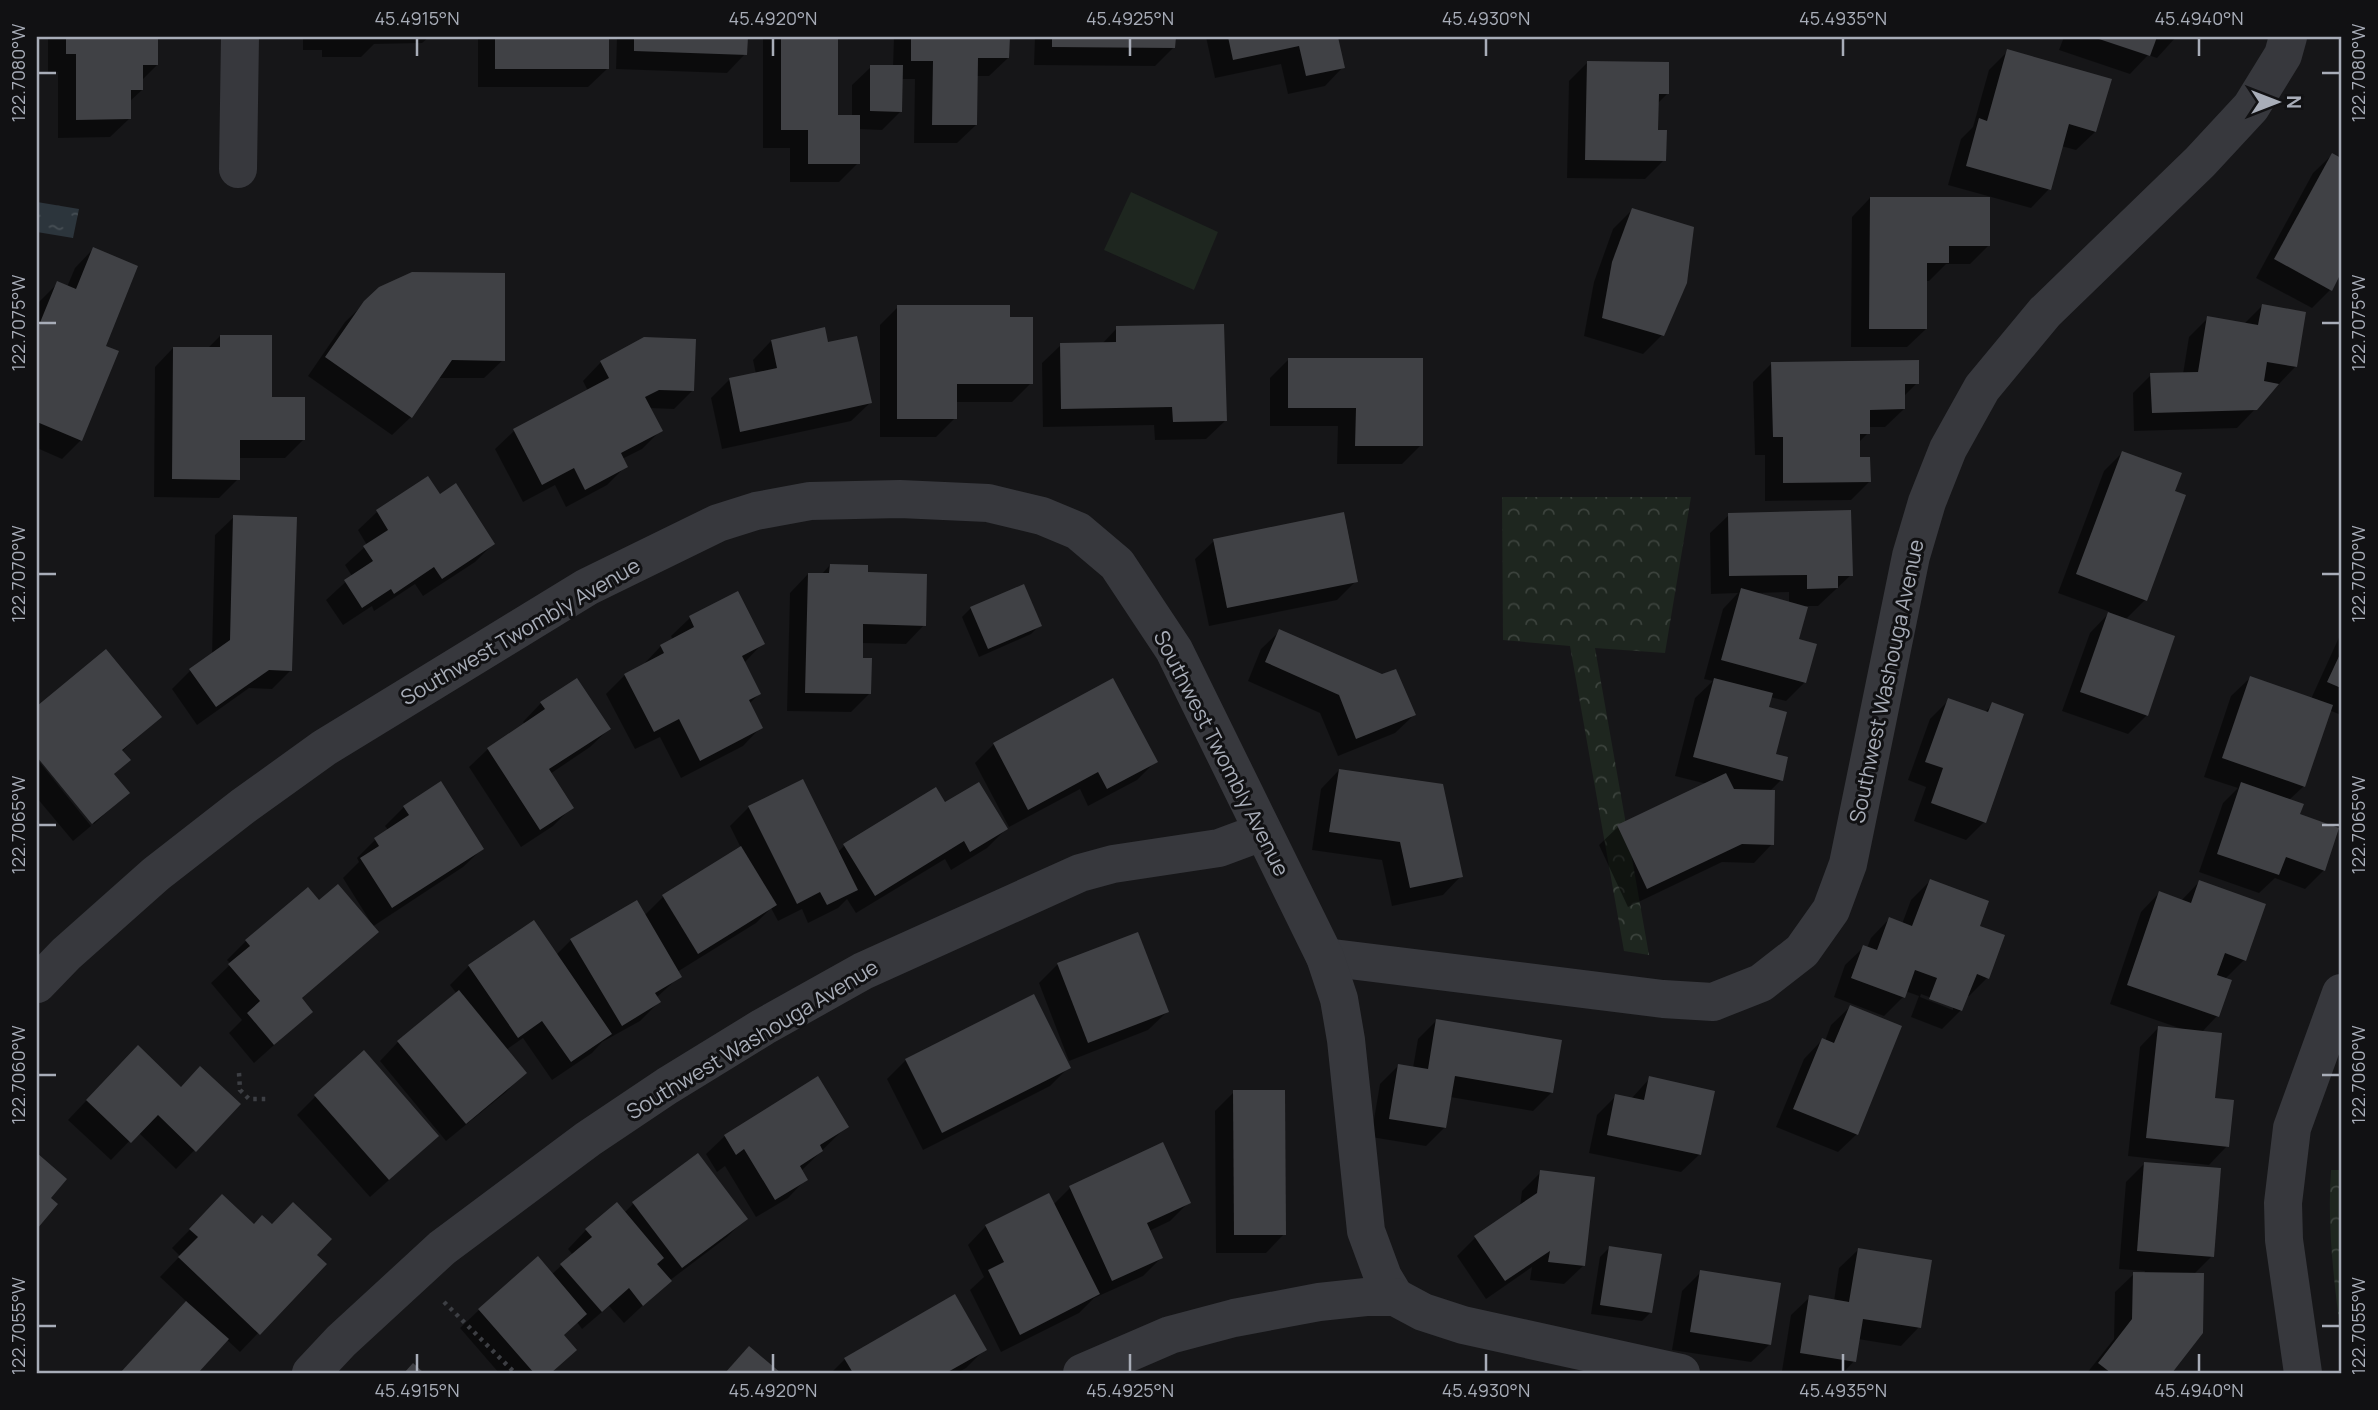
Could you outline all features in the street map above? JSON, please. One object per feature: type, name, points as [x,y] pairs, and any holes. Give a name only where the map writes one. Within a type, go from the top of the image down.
[{"type":"street","points":[[238,169],[240,37]]},
{"type":"street","name":"Southwest Washouga Avenue","points":[[1325,957],[1663,999],[1713,1002],[1761,983],[1802,951],[1831,911],[1847,864],[1911,556],[1927,502],[1948,449],[1982,388],[2045,312],[2200,162],[2251,107],[2283,55],[2288,37]]},
{"type":"street","name":"Southwest Twombly Avenue","points":[[37,984],[66,954],[156,874],[242,807],[347,733],[587,587],[718,523],[756,511],[810,501],[900,499],[988,503],[1042,516],[1078,531],[1117,564],[1174,650],[1325,957],[1339,999],[1346,1040],[1366,1231],[1378,1267],[1395,1297]]},
{"type":"street","name":"Southwest Washouga Avenue","points":[[311,1373],[416,1270],[498,1204],[667,1086],[863,971],[1080,873],[1113,864],[1219,848],[1262,832]]},
{"type":"street","points":[[2303,1373],[2284,1240],[2283,1203],[2292,1128],[2341,993]]},
{"type":"street","points":[[1082,1373],[1170,1335],[1234,1318],[1319,1301],[1366,1297],[1395,1297],[1423,1312],[1463,1325],[1681,1373]]},
{"type":"path","points":[[239,1073],[240,1090],[249,1100],[269,1099]]},
{"type":"path","points":[[452,1309],[515,1373]]},
{"type":"green space","points":[[1131,192],[1218,232],[1194,290],[1104,250]]},
{"type":"green space","points":[[1502,497],[1691,497],[1665,653],[1595,648],[1649,955],[1624,951],[1570,646],[1503,640]]},
{"type":"green space","points":[[2331,1170],[2341,1170],[2341,1337],[2331,1233]]},
{"type":"water","points":[[37,202],[79,209],[73,238],[37,232]]},
{"type":"building","points":[[66,37],[158,37],[158,65],[143,65],[143,90],[131,90],[131,119],[76,120],[76,54],[66,54]]},
{"type":"building","points":[[495,37],[609,37],[609,69],[495,69]]},
{"type":"building","points":[[634,37],[748,37],[747,55],[634,51]]},
{"type":"building","points":[[781,37],[838,37],[838,115],[860,115],[860,164],[808,164],[808,130],[781,130]]},
{"type":"building","points":[[911,37],[1010,37],[1009,58],[978,58],[977,125],[932,125],[933,61],[911,61]]},
{"type":"building","points":[[1052,37],[1176,37],[1175,48],[1052,47]]},
{"type":"building","points":[[1228,37],[1338,37],[1345,68],[1306,76],[1299,46],[1233,60]]},
{"type":"building","points":[[2093,37],[2157,37],[2150,56]]},
{"type":"building","points":[[2007,49],[2112,79],[2096,132],[2069,124],[2051,190],[1966,166],[1979,118],[1987,121]]},
{"type":"building","points":[[1587,61],[1669,62],[1669,94],[1659,94],[1658,130],[1667,130],[1666,161],[1585,160]]},
{"type":"building","points":[[870,65],[903,65],[902,112],[870,111]]},
{"type":"building","points":[[2332,153],[2341,158],[2341,273],[2332,291],[2274,259]]},
{"type":"building","points":[[1870,197],[1990,197],[1990,246],[1949,246],[1949,263],[1927,263],[1927,329],[1869,329]]},
{"type":"building","points":[[1632,208],[1694,227],[1687,283],[1664,336],[1602,318],[1612,262]]},
{"type":"building","points":[[93,247],[138,266],[106,346],[119,351],[82,441],[37,422],[37,330],[57,281],[76,289]]},
{"type":"building","points":[[412,272],[505,273],[505,361],[452,360],[412,418],[325,357],[364,301],[379,287]]},
{"type":"building","points":[[2262,304],[2306,312],[2297,367],[2267,362],[2264,381],[2279,384],[2257,410],[2152,413],[2150,373],[2198,372],[2207,316],[2258,325]]},
{"type":"building","points":[[897,305],[1010,305],[1010,317],[1033,317],[1033,384],[957,384],[957,419],[897,419]]},
{"type":"building","points":[[1224,324],[1227,421],[1173,422],[1172,407],[1061,409],[1060,343],[1116,342],[1116,326]]},
{"type":"building","points":[[825,327],[828,342],[857,336],[872,403],[740,432],[729,378],[777,368],[771,340]]},
{"type":"building","points":[[220,335],[272,335],[272,397],[305,397],[305,440],[240,440],[240,480],[172,479],[173,347],[220,347]]},
{"type":"building","points":[[644,337],[696,339],[694,391],[659,390],[645,397],[663,431],[621,453],[628,467],[585,490],[574,468],[542,485],[513,429],[609,378],[600,361]]},
{"type":"building","points":[[1288,358],[1423,358],[1423,446],[1355,446],[1356,408],[1288,408]]},
{"type":"building","points":[[1919,360],[1919,384],[1905,384],[1905,409],[1870,410],[1870,434],[1860,434],[1860,457],[1870,457],[1871,482],[1783,483],[1783,437],[1773,437],[1771,362]]},
{"type":"building","points":[[2122,451],[2182,473],[2175,491],[2186,495],[2147,601],[2076,574]]},
{"type":"building","points":[[428,476],[440,494],[456,483],[495,544],[442,579],[434,567],[394,594],[391,589],[362,608],[344,580],[373,561],[363,546],[388,530],[376,510]]},
{"type":"building","points":[[1851,510],[1853,576],[1838,576],[1838,588],[1807,589],[1807,575],[1729,576],[1728,513]]},
{"type":"building","points":[[1344,512],[1358,582],[1227,608],[1213,539]]},
{"type":"building","points":[[233,515],[297,517],[292,671],[269,670],[216,707],[189,669],[230,640]]},
{"type":"building","points":[[830,564],[868,565],[868,572],[927,574],[926,626],[863,624],[863,658],[872,658],[871,694],[805,693],[808,573],[829,573]]},
{"type":"building","points":[[1024,584],[1042,626],[988,649],[970,607]]},
{"type":"building","points":[[1741,588],[1808,607],[1799,639],[1817,644],[1806,683],[1721,660]]},
{"type":"building","points":[[738,591],[765,644],[742,656],[761,694],[749,700],[763,728],[700,761],[679,719],[654,732],[624,674],[664,653],[660,645],[694,627],[689,616]]},
{"type":"building","points":[[2108,612],[2175,636],[2148,716],[2080,692]]},
{"type":"building","points":[[1279,629],[1382,674],[1396,669],[1416,715],[1356,739],[1339,695],[1265,662]]},
{"type":"building","points":[[106,649],[162,717],[122,750],[131,760],[114,774],[130,793],[92,824],[37,757],[37,706]]},
{"type":"building","points":[[2341,652],[2341,688],[2327,682]]},
{"type":"building","points":[[2250,676],[2333,705],[2305,787],[2222,758]]},
{"type":"building","points":[[577,678],[611,729],[549,769],[574,808],[540,830],[487,748],[545,709],[540,702]]},
{"type":"building","points":[[1113,678],[1158,762],[1107,789],[1098,772],[1028,810],[993,743]]},
{"type":"building","points":[[1714,678],[1773,693],[1769,707],[1787,712],[1776,754],[1788,757],[1783,781],[1693,757]]},
{"type":"building","points":[[1948,698],[1988,712],[1992,702],[2024,714],[1986,823],[1931,803],[1943,768],[1925,762]]},
{"type":"building","points":[[1339,769],[1443,784],[1463,877],[1410,888],[1400,842],[1329,832]]},
{"type":"building","points":[[1726,773],[1734,789],[1775,790],[1774,845],[1742,844],[1647,889],[1617,825]]},
{"type":"building","points":[[803,779],[858,890],[827,905],[820,892],[797,904],[748,806]]},
{"type":"building","points":[[441,781],[484,849],[392,908],[360,858],[379,846],[374,838],[409,815],[403,806]]},
{"type":"building","points":[[979,782],[1008,829],[970,852],[964,841],[875,896],[843,844],[936,787],[945,802]]},
{"type":"building","points":[[2241,782],[2304,804],[2300,814],[2339,828],[2325,871],[2286,857],[2279,875],[2217,854]]},
{"type":"building","points":[[741,846],[777,905],[698,954],[662,895]]},
{"type":"building","points":[[1930,879],[1989,901],[1980,926],[2005,935],[1989,979],[1977,974],[1962,1011],[1929,999],[1937,978],[1915,970],[1905,998],[1851,978],[1863,945],[1877,950],[1889,917],[1912,926]]},
{"type":"building","points":[[2199,880],[2266,904],[2246,961],[2225,953],[2217,975],[2232,980],[2219,1017],[2127,985],[2159,891],[2191,903]]},
{"type":"building","points":[[338,884],[379,932],[302,998],[313,1012],[274,1045],[247,1013],[260,1001],[228,964],[250,946],[245,940],[308,887],[319,900]]},
{"type":"building","points":[[637,900],[682,977],[655,993],[661,1002],[622,1026],[570,939]]},
{"type":"building","points":[[534,920],[612,1034],[571,1062],[542,1021],[518,1038],[468,965]]},
{"type":"building","points":[[1138,932],[1169,1012],[1088,1043],[1057,963]]},
{"type":"building","points":[[459,990],[527,1073],[466,1124],[397,1041]]},
{"type":"building","points":[[1034,994],[1071,1068],[942,1133],[905,1059]]},
{"type":"building","points":[[1850,1005],[1902,1026],[1858,1135],[1793,1109],[1822,1038],[1834,1043]]},
{"type":"building","points":[[1436,1019],[1562,1040],[1553,1093],[1455,1076],[1446,1128],[1389,1119],[1398,1064],[1428,1069]]},
{"type":"building","points":[[2158,1026],[2222,1033],[2215,1098],[2234,1100],[2229,1147],[2146,1138]]},
{"type":"building","points":[[138,1045],[181,1087],[200,1066],[241,1104],[196,1152],[158,1115],[131,1143],[86,1100]]},
{"type":"building","points":[[364,1050],[439,1136],[389,1180],[314,1095]]},
{"type":"building","points":[[818,1076],[849,1127],[820,1145],[823,1151],[800,1166],[808,1180],[775,1200],[744,1149],[736,1155],[724,1135]]},
{"type":"building","points":[[1649,1076],[1715,1091],[1701,1155],[1607,1135],[1615,1094],[1644,1100]]},
{"type":"building","points":[[1233,1090],[1285,1090],[1286,1235],[1234,1235]]},
{"type":"building","points":[[1163,1142],[1191,1203],[1147,1223],[1163,1258],[1112,1281],[1069,1186]]},
{"type":"building","points":[[37,1153],[67,1179],[51,1198],[58,1204],[37,1229]]},
{"type":"building","points":[[698,1153],[748,1219],[682,1268],[632,1202]]},
{"type":"building","points":[[2144,1162],[2221,1168],[2214,1257],[2137,1251]]},
{"type":"building","points":[[1540,1170],[1595,1177],[1585,1266],[1548,1262],[1550,1251],[1505,1281],[1474,1236],[1537,1193]]},
{"type":"building","points":[[1049,1193],[1100,1294],[1020,1335],[988,1270],[1004,1262],[985,1225]]},
{"type":"building","points":[[222,1194],[254,1224],[262,1215],[272,1224],[293,1202],[332,1239],[317,1255],[327,1264],[260,1335],[178,1257],[198,1237],[189,1229]]},
{"type":"building","points":[[617,1202],[664,1258],[657,1264],[672,1281],[643,1306],[629,1288],[602,1312],[560,1264],[592,1237],[585,1229]]},
{"type":"building","points":[[1609,1246],[1662,1254],[1652,1313],[1600,1305]]},
{"type":"building","points":[[1858,1248],[1932,1260],[1921,1328],[1863,1319],[1856,1362],[1800,1353],[1809,1295],[1849,1302]]},
{"type":"building","points":[[538,1256],[587,1314],[564,1335],[577,1350],[551,1373],[534,1373],[478,1309]]},
{"type":"building","points":[[1700,1270],[1781,1283],[1771,1345],[1690,1332]]},
{"type":"building","points":[[2133,1272],[2204,1273],[2203,1333],[2172,1373],[2111,1373],[2098,1363],[2132,1319]]},
{"type":"building","points":[[955,1294],[987,1350],[946,1373],[853,1373],[844,1358]]},
{"type":"building","points":[[186,1301],[229,1339],[198,1373],[120,1373]]},
{"type":"building","points":[[749,1346],[781,1373],[725,1373]]},
{"type":"building","points":[[413,1363],[424,1373],[404,1373]]}]
